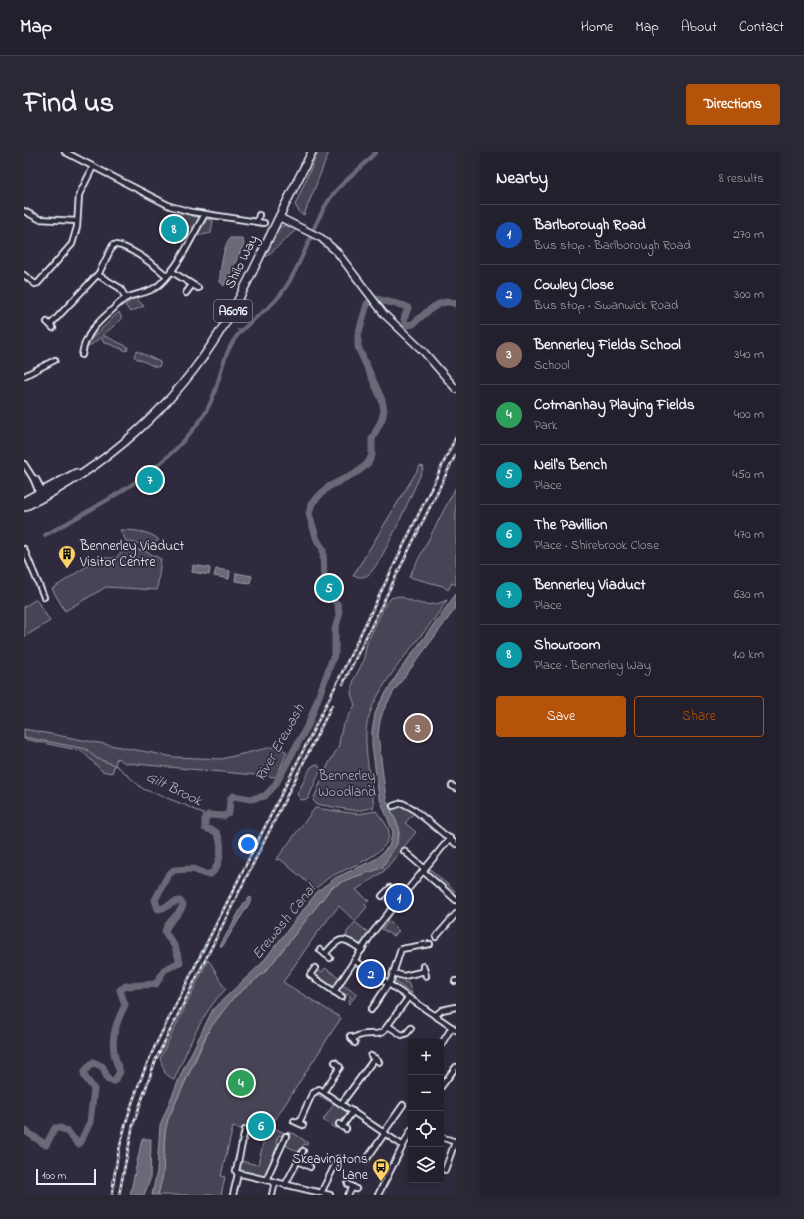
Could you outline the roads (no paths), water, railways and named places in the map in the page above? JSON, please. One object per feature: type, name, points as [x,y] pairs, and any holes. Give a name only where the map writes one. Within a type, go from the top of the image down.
[{"type":"main road","name":"Shilo Way","points":[[24,507],[82,470],[115,446],[120,446],[167,402],[204,356],[236,304],[312,152]]},
{"type":"main road","name":"Shilo Way","points":[[24,501],[42,495]]},
{"type":"street","points":[[65,152],[163,203],[205,214],[264,223]]},
{"type":"street","points":[[24,275],[35,284],[40,281],[70,248],[76,233],[79,195],[93,167]]},
{"type":"street","points":[[24,211],[39,219],[77,221]]},
{"type":"street","points":[[82,355],[84,342],[90,332],[126,298],[156,288],[167,276],[205,214]]},
{"type":"street","points":[[257,222],[259,215]]},
{"type":"street","points":[[280,217],[327,243],[345,261],[390,320],[424,352],[456,390]]},
{"type":"street","points":[[51,324],[98,275],[110,248],[117,245],[147,260],[167,276]]},
{"type":"street","points":[[171,271],[198,288]]},
{"type":"street","points":[[98,275],[120,288],[126,298]]},
{"type":"street","points":[[186,294],[192,285]]},
{"type":"street","points":[[24,376],[55,360]]},
{"type":"street","points":[[24,464],[42,495]]},
{"type":"street","points":[[24,549],[44,597]]},
{"type":"street","points":[[393,806],[402,803],[408,805],[456,842]]},
{"type":"street","points":[[334,992],[373,932],[425,871],[450,838]]},
{"type":"street","points":[[404,851],[455,897]]},
{"type":"street","points":[[382,896],[390,888],[403,897]]},
{"type":"street","points":[[437,934],[456,914]]},
{"type":"street","points":[[325,954],[334,942],[342,939],[348,940],[362,950]]},
{"type":"street","points":[[371,1010],[388,984],[399,960],[401,950],[430,944]]},
{"type":"street","points":[[320,950],[330,958]]},
{"type":"street","points":[[355,961],[454,1029],[444,1041]]},
{"type":"street","points":[[315,968],[310,975],[342,997]]},
{"type":"street","points":[[393,973],[404,976],[425,971]]},
{"type":"street","points":[[352,1039],[362,1034],[381,1033],[388,1026],[408,998]]},
{"type":"street","points":[[435,1016],[442,1010],[456,1007]]},
{"type":"street","points":[[388,1026],[402,1035],[407,1033],[411,1028]]},
{"type":"street","points":[[342,1104],[373,1057],[380,1062]]},
{"type":"street","points":[[324,1091],[340,1066],[335,1062]]},
{"type":"street","points":[[444,1083],[456,1067]]},
{"type":"street","points":[[299,1123],[312,1094],[317,1090],[324,1091],[402,1145]]},
{"type":"street","points":[[366,1160],[403,1105]]},
{"type":"street","points":[[342,1127],[353,1111]]},
{"type":"street","points":[[234,1195],[246,1130]]},
{"type":"street","points":[[378,1195],[408,1135]]},
{"type":"street","points":[[266,1180],[281,1141],[286,1136]]},
{"type":"street","points":[[444,1138],[455,1142],[445,1170]]},
{"type":"street","points":[[285,1185],[303,1151]]},
{"type":"street","points":[[322,1193],[338,1159]]},
{"type":"street","points":[[298,1161],[310,1167]]},
{"type":"street","points":[[238,1173],[330,1195]]},
{"type":"street","points":[[272,1195],[275,1182]]},
{"type":"street","points":[[348,1184],[355,1188],[348,1195]]},
{"type":"street","points":[[301,1195],[303,1188]]},
{"type":"water","points":[[230,238],[242,238],[244,244],[224,286],[220,282],[220,272],[224,252]]},
{"type":"water","points":[[193,565],[210,568],[209,575],[192,572]]},
{"type":"water","points":[[216,569],[230,571],[229,579],[214,576]]},
{"type":"water","points":[[236,573],[252,576],[250,583],[235,581]]},
{"type":"water","points":[[456,594],[456,608],[394,691],[383,711],[380,721],[378,735],[386,799],[399,828],[397,844],[382,868],[346,880],[331,888],[266,971],[233,998],[208,1031],[168,1119],[165,1131],[163,1174],[158,1195],[152,1195],[157,1171],[160,1125],[182,1072],[213,1009],[262,963],[317,892],[335,878],[376,859],[389,846],[393,832],[379,797],[372,745],[372,732],[375,714],[379,704],[400,670]]},
{"type":"water","points":[[250,897],[252,899],[222,947],[220,946],[244,903]]},
{"type":"water","points":[[142,1139],[151,1139],[150,1180],[144,1195],[130,1195]]},
{"type":"waterway","points":[[314,228],[325,206],[334,193],[376,152]]},
{"type":"waterway","points":[[45,535],[89,511],[133,484],[173,452],[190,433],[210,404],[225,357],[234,340],[248,324],[271,305],[282,293],[296,270],[311,237]]},
{"type":"waterway","name":"River Erewash","points":[[24,1130],[46,1145],[55,1128],[59,1128],[65,1130],[78,1144],[80,1143],[90,1122],[94,1089],[85,1077],[84,1072],[93,1062],[103,1067],[108,1080],[114,1081],[120,1072],[113,1046],[117,1022],[125,1005],[120,990],[126,986],[156,984],[164,970],[180,962],[175,947],[165,932],[168,924],[183,905],[180,901],[177,901],[164,908],[158,909],[155,900],[168,875],[174,870],[193,869],[205,874],[211,874],[219,860],[221,848],[216,832],[205,828],[205,819],[208,815],[224,816],[229,813],[230,799],[233,796],[251,799],[265,796],[275,785],[309,723],[335,652],[335,630],[339,615],[338,605],[328,594],[324,583],[323,549],[317,540],[309,514],[312,503],[328,487],[359,471],[368,463],[372,455],[372,439],[382,419],[384,410],[382,400],[358,347],[358,335],[367,304],[376,299],[405,306],[408,308],[404,319],[405,323],[408,325],[413,324],[438,304],[444,302],[456,304]]},
{"type":"waterway","points":[[237,329],[241,333]]},
{"type":"waterway","name":"Gilt Brook","points":[[24,737],[86,749],[96,758],[117,766],[143,789],[185,805],[207,816]]},
{"type":"railway","points":[[112,1195],[114,1176],[127,1119],[133,1100],[155,1046],[334,689],[456,437]]},
{"type":"railway","points":[[343,684],[456,454]]},
{"type":"railway","points":[[119,1195],[133,1125],[156,1059],[332,705]]},
{"type":"place","name":"Showroom","points":[[174,229]]},
{"type":"place","name":"Bennerley Viaduct","points":[[150,480]]},
{"type":"place","name":"Bennerley Viaduct Visitor Centre","points":[[67,569]]},
{"type":"place","name":"Neil's Bench","points":[[329,588]]},
{"type":"place","name":"Bennerley Fields School","points":[[418,728]]},
{"type":"place","name":"Barlborough Road","points":[[399,898]]},
{"type":"place","name":"Cowley Close","points":[[371,974]]},
{"type":"place","name":"Cotmanhay Playing Fields","points":[[241,1083]]},
{"type":"place","name":"The Pavillion","points":[[261,1126]]},
{"type":"place","name":"Skeavingtons Lane","points":[[381,1182]]},
{"type":"park label","name":"Bennerley Woodland","points":[[347,784]]},
{"type":"water label","name":"Erewash Canal","points":[[284,922]]}]
